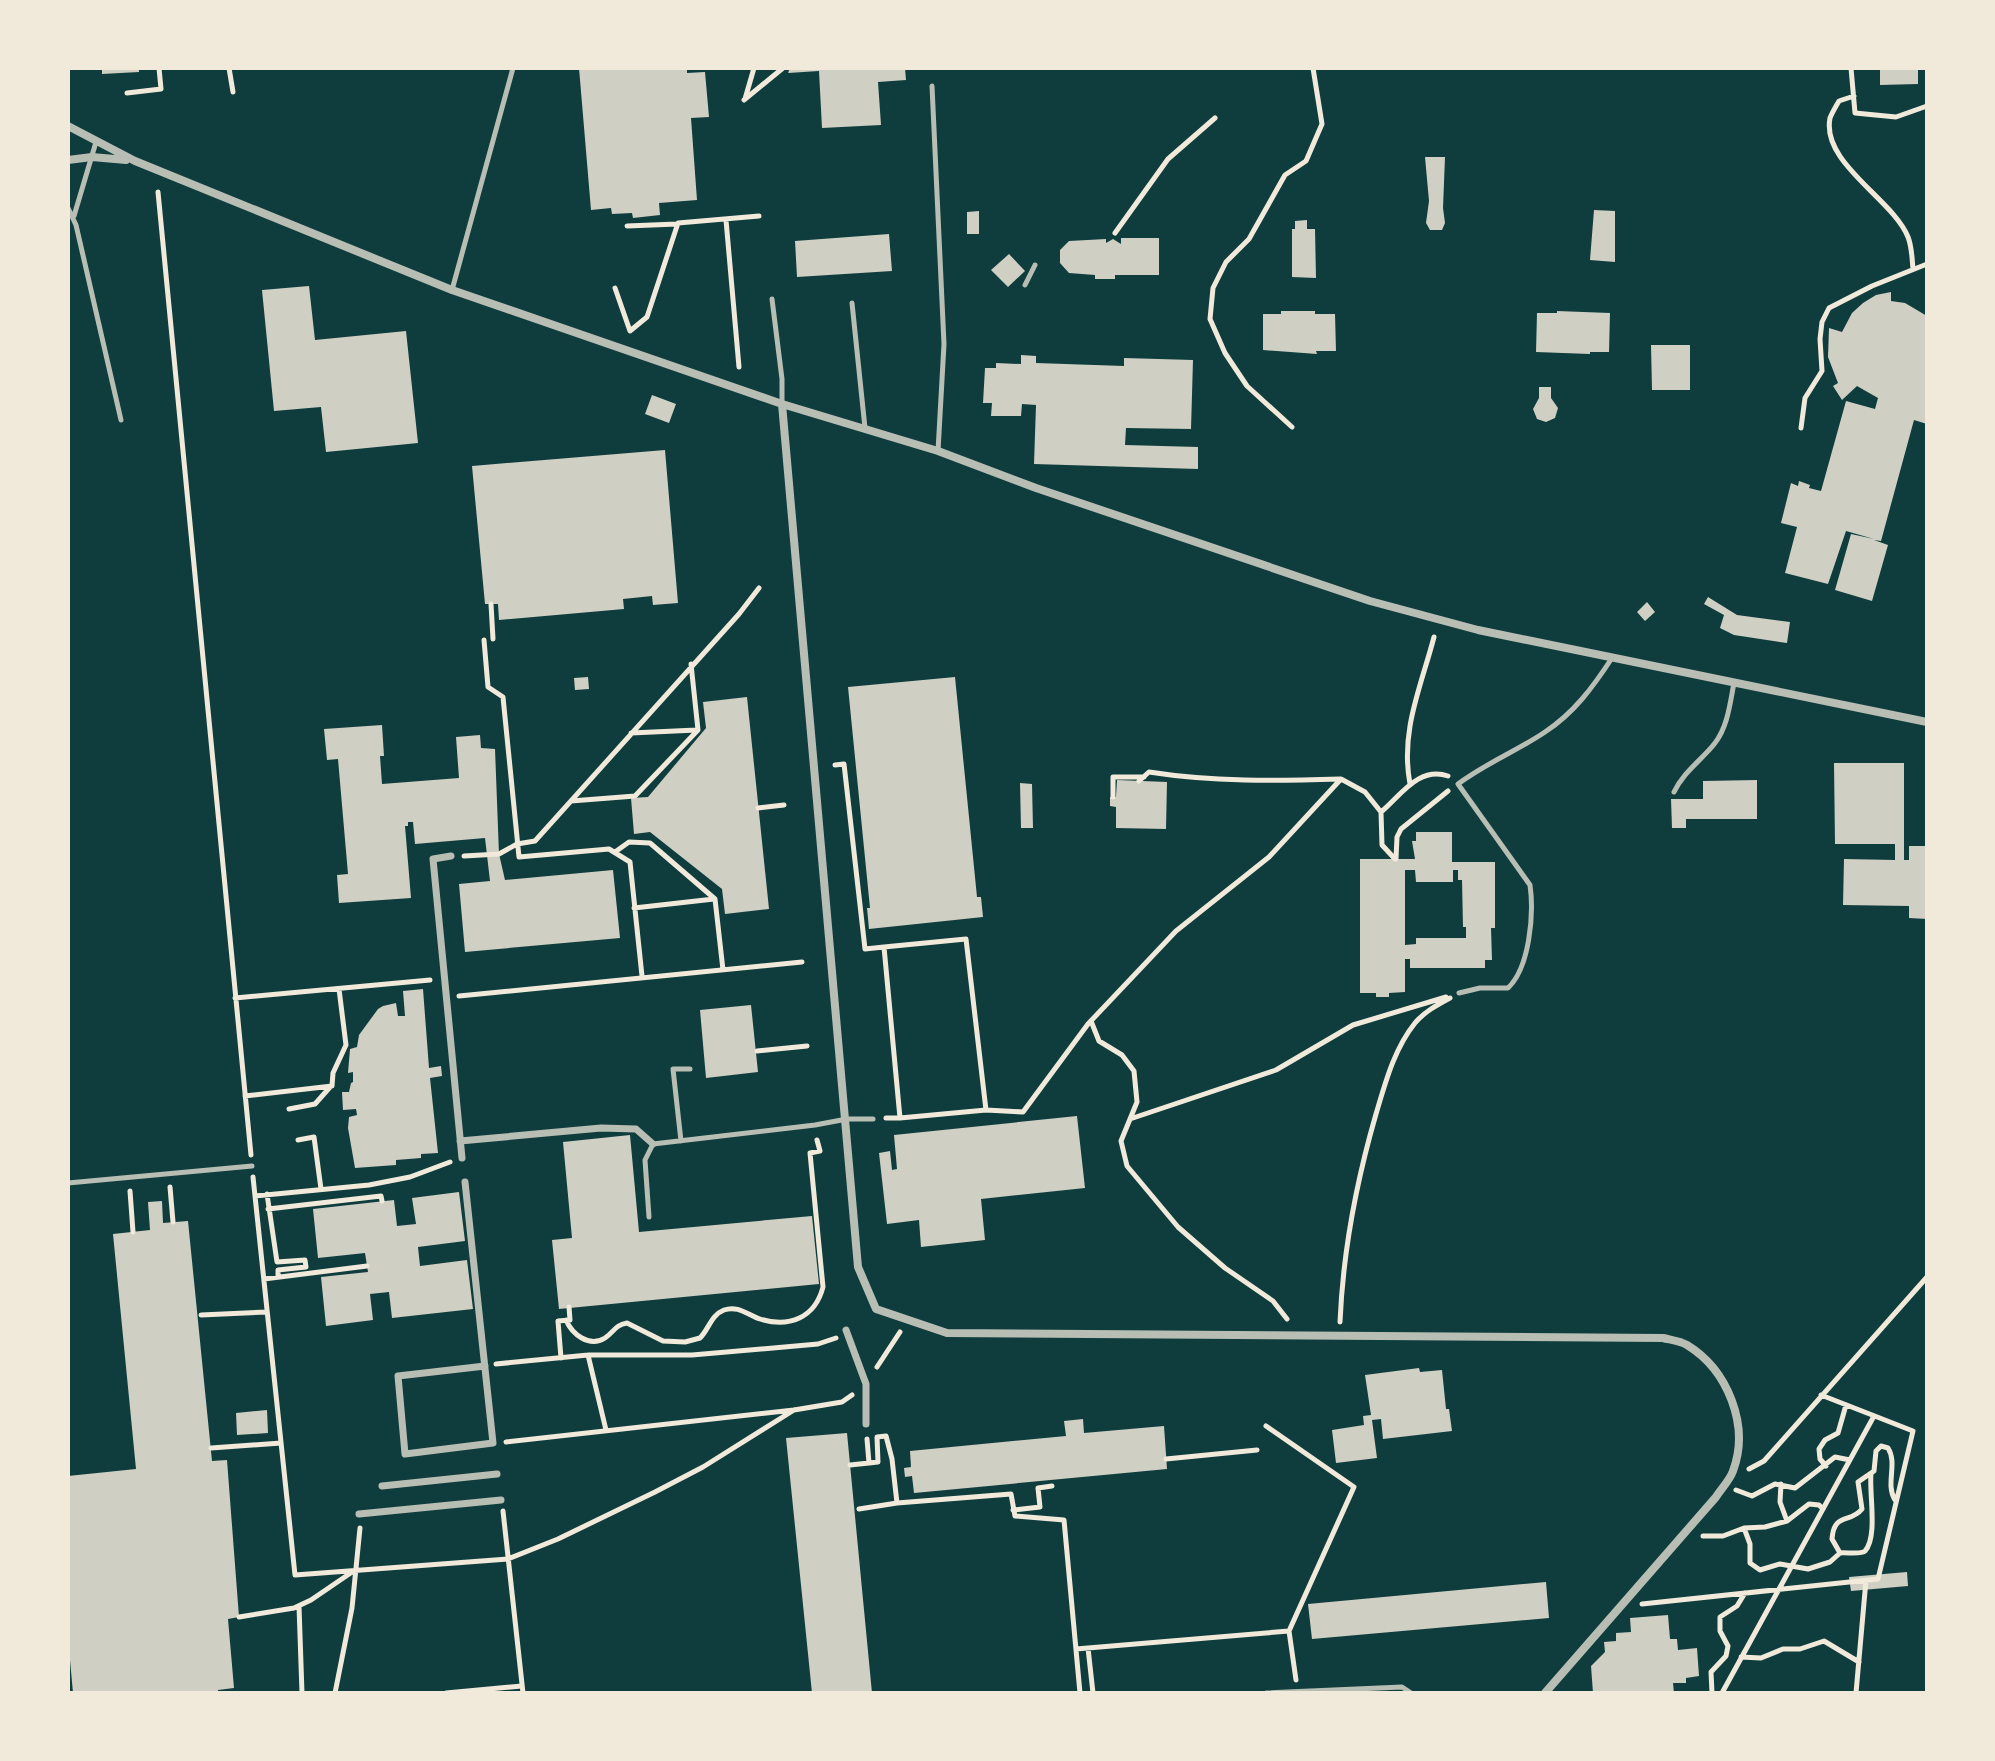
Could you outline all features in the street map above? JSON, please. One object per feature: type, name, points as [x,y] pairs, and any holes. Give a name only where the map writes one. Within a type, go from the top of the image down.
[{"type":"street","points":[[68,126],[135,161],[452,290],[782,404],[938,451],[1036,488],[1370,601],[1478,630],[1927,722]]},
{"type":"street","points":[[68,160],[92,157],[135,161]]},
{"type":"street","points":[[782,404],[858,1267],[876,1309],[947,1333],[1663,1338],[1685,1343],[1711,1363],[1734,1405],[1739,1436],[1733,1472],[1687,1530],[1545,1693]]},
{"type":"street","points":[[451,856],[433,859],[462,1158]]},
{"type":"street","points":[[460,1141],[601,1128],[636,1129],[653,1144]]},
{"type":"street","points":[[465,1182],[485,1366],[493,1443],[405,1454],[398,1376],[485,1366]]},
{"type":"street","points":[[846,1330],[866,1384],[866,1424]]},
{"type":"street","points":[[382,1486],[497,1474]]},
{"type":"street","points":[[359,1514],[501,1500]]},
{"type":"lane","points":[[452,290],[513,68]]},
{"type":"lane","points":[[932,86],[931,121],[944,344],[938,451]]},
{"type":"lane","points":[[74,217],[96,142]]},
{"type":"lane","points":[[68,208],[74,217],[121,420]]},
{"type":"lane","points":[[1025,285],[1035,265]]},
{"type":"lane","points":[[772,299],[782,404]]},
{"type":"lane","points":[[852,303],[865,428]]},
{"type":"lane","points":[[1459,993],[1480,988],[1508,988],[1513,983],[1526,946],[1533,901],[1530,885],[1458,784],[1556,724],[1592,688],[1612,658]]},
{"type":"lane","points":[[1674,792],[1692,766],[1717,741],[1725,726],[1735,682]]},
{"type":"lane","points":[[681,1141],[673,1069],[690,1069]]},
{"type":"lane","points":[[649,1217],[645,1160],[653,1144],[847,1119],[873,1119]]},
{"type":"lane","points":[[68,1183],[252,1166]]},
{"type":"lane","points":[[1266,1693],[1402,1687],[1411,1693]]},
{"type":"path","points":[[127,93],[161,89],[159,68]]},
{"type":"path","points":[[229,68],[233,92]]},
{"type":"path","points":[[754,68],[744,100],[783,68]]},
{"type":"path","points":[[1292,427],[1247,386],[1225,353],[1210,319],[1213,288],[1226,262],[1249,239],[1285,175],[1306,161],[1322,124],[1313,68]]},
{"type":"path","points":[[1851,68],[1855,113],[1896,117],[1927,106]]},
{"type":"path","points":[[1854,96],[1839,101],[1830,117],[1834,142],[1839,155],[1891,210],[1908,237],[1913,269]]},
{"type":"path","points":[[1115,233],[1168,159],[1215,118]]},
{"type":"path","points":[[158,192],[235,998],[295,1575],[508,1559],[558,1539],[703,1467],[794,1410]]},
{"type":"path","points":[[627,226],[759,216]]},
{"type":"path","points":[[726,220],[739,367]]},
{"type":"path","points":[[615,288],[630,331],[647,317],[678,223]]},
{"type":"path","points":[[1801,428],[1805,398],[1822,371],[1820,339],[1822,322],[1829,308],[1927,264]]},
{"type":"path","points":[[487,855],[535,841],[759,588]]},
{"type":"path","points":[[491,604],[493,639]]},
{"type":"path","points":[[1410,784],[1407,733],[1434,637]]},
{"type":"path","points":[[484,640],[488,687],[503,697],[519,857],[609,849],[630,862],[642,976]]},
{"type":"path","points":[[570,801],[635,796],[698,730],[691,664]]},
{"type":"path","points":[[630,733],[698,730]]},
{"type":"path","points":[[835,765],[844,764],[865,949]]},
{"type":"path","points":[[1113,797],[1113,777],[1142,779],[1149,772],[1191,779],[1253,782],[1341,779],[1365,792],[1381,812],[1382,845],[1396,859],[1397,837],[1401,829],[1458,784],[1450,776],[1435,773],[1420,777],[1381,812]]},
{"type":"path","points":[[873,1119],[986,1110],[1023,1112],[1091,1021],[1176,931],[1269,857],[1341,779]]},
{"type":"path","points":[[758,808],[784,805]]},
{"type":"path","points":[[615,852],[629,842],[650,843],[715,899],[723,970]]},
{"type":"path","points":[[842,847],[853,846]]},
{"type":"path","points":[[634,908],[715,899]]},
{"type":"path","points":[[854,949],[966,939],[986,1110]]},
{"type":"path","points":[[884,947],[900,1118]]},
{"type":"path","points":[[446,998],[802,962]]},
{"type":"path","points":[[235,998],[444,979]]},
{"type":"path","points":[[289,1109],[315,1104],[332,1086],[333,1073],[346,1045],[339,989]]},
{"type":"path","points":[[1130,1119],[1276,1070],[1353,1025],[1459,993]]},
{"type":"path","points":[[1340,1335],[1342,1276],[1351,1215],[1385,1082],[1415,1022],[1459,993]]},
{"type":"path","points":[[1091,1021],[1099,1041],[1122,1055],[1134,1071],[1137,1102],[1121,1141],[1127,1166],[1178,1227],[1225,1268],[1273,1301],[1299,1335]]},
{"type":"path","points":[[757,1051],[807,1046]]},
{"type":"path","points":[[245,1096],[332,1086]]},
{"type":"path","points":[[298,1140],[314,1137],[321,1189]]},
{"type":"path","points":[[566,1320],[572,1332],[591,1341],[605,1338],[616,1326],[627,1323],[651,1337],[675,1343],[700,1338],[724,1310],[742,1310],[755,1317],[780,1322],[805,1317],[814,1309],[823,1287],[810,1153],[820,1151],[817,1140]]},
{"type":"path","points":[[255,1196],[369,1185],[410,1177],[462,1158]]},
{"type":"path","points":[[168,1174],[173,1222]]},
{"type":"path","points":[[129,1178],[133,1232]]},
{"type":"path","points":[[267,1194],[277,1262],[305,1260],[306,1267],[278,1270],[278,1276]]},
{"type":"path","points":[[268,1209],[381,1196],[382,1201]]},
{"type":"path","points":[[264,1279],[367,1266]]},
{"type":"path","points":[[1733,1472],[1749,1469],[1764,1461],[1927,1277]]},
{"type":"path","points":[[561,1358],[558,1321],[570,1320],[569,1307]]},
{"type":"path","points":[[201,1315],[267,1312]]},
{"type":"path","points":[[493,1443],[842,1402],[866,1384],[907,1321]]},
{"type":"path","points":[[485,1366],[588,1355],[692,1355],[818,1344],[837,1338]]},
{"type":"path","points":[[588,1355],[606,1430]]},
{"type":"path","points":[[1621,1606],[1878,1579],[1913,1431],[1821,1395]]},
{"type":"path","points":[[1826,1466],[1820,1459],[1819,1449],[1825,1440],[1838,1433],[1846,1405]]},
{"type":"path","points":[[1722,1693],[1874,1416]]},
{"type":"path","points":[[1266,1426],[1354,1487],[1289,1631],[1297,1690]]},
{"type":"path","points":[[850,1465],[878,1462],[877,1437],[886,1436],[897,1503]]},
{"type":"path","points":[[867,1440],[869,1463]]},
{"type":"path","points":[[211,1448],[281,1443]]},
{"type":"path","points":[[1744,1528],[1750,1544],[1748,1557],[1752,1566],[1760,1570],[1780,1564],[1808,1569],[1830,1562],[1840,1553],[1861,1554],[1866,1550],[1874,1518],[1871,1474],[1877,1460],[1876,1451],[1881,1446],[1891,1453],[1891,1493],[1896,1501]]},
{"type":"path","points":[[1166,1459],[1257,1450]]},
{"type":"path","points":[[1724,1485],[1752,1496],[1770,1485],[1795,1488],[1835,1457],[1850,1460]]},
{"type":"path","points":[[1840,1553],[1832,1539],[1835,1526],[1843,1518],[1859,1513],[1863,1503],[1857,1489],[1858,1482],[1871,1474]]},
{"type":"path","points":[[1781,1484],[1780,1502],[1787,1521]]},
{"type":"path","points":[[1013,1510],[1040,1507],[1038,1488],[1052,1486]]},
{"type":"path","points":[[859,1509],[1011,1494],[1015,1516],[1064,1520],[1080,1693]]},
{"type":"path","points":[[1687,1530],[1717,1537],[1744,1528],[1787,1521],[1809,1504],[1819,1505],[1823,1509]]},
{"type":"path","points":[[446,1693],[522,1689],[504,1521]]},
{"type":"path","points":[[335,1693],[352,1608],[360,1532]]},
{"type":"path","points":[[239,1617],[299,1606],[356,1570]]},
{"type":"path","points":[[1856,1693],[1866,1580]]},
{"type":"path","points":[[1712,1693],[1711,1672],[1726,1656],[1728,1646],[1720,1631],[1720,1617],[1737,1606],[1745,1593]]},
{"type":"path","points":[[299,1606],[302,1693]]},
{"type":"path","points":[[1076,1649],[1289,1631]]},
{"type":"path","points":[[1741,1657],[1761,1658],[1783,1649],[1794,1650],[1824,1641],[1859,1662]]},
{"type":"path","points":[[1088,1648],[1093,1693]]},
{"type":"building","points":[[102,68],[139,68],[139,72],[102,74]]},
{"type":"building","points":[[579,68],[687,68],[687,73],[705,72],[709,117],[691,118],[697,200],[659,203],[660,215],[633,218],[632,213],[612,214],[611,208],[591,210]]},
{"type":"building","points":[[790,68],[905,68],[906,80],[878,82],[881,125],[822,128],[819,71],[788,73]]},
{"type":"building","points":[[1880,68],[1918,68],[1918,84],[1880,85]]},
{"type":"building","points":[[1425,157],[1445,157],[1445,223],[1442,230],[1430,230],[1426,223],[1429,201]]},
{"type":"building","points":[[1594,210],[1615,211],[1615,262],[1590,260]]},
{"type":"building","points":[[979,211],[979,234],[967,234],[967,212]]},
{"type":"building","points":[[1307,220],[1307,229],[1315,229],[1316,278],[1292,277],[1292,229],[1295,229],[1295,221]]},
{"type":"building","points":[[889,234],[892,271],[797,277],[795,241]]},
{"type":"building","points":[[1121,238],[1159,238],[1159,275],[1115,275],[1115,279],[1095,279],[1095,275],[1069,273],[1060,263],[1060,250],[1069,241],[1106,239],[1106,243],[1113,239],[1121,244]]},
{"type":"building","points":[[1009,254],[1025,271],[1008,287],[991,270]]},
{"type":"building","points":[[309,286],[315,340],[406,331],[418,443],[326,452],[321,407],[274,411],[262,290]]},
{"type":"building","points":[[1891,292],[1891,301],[1905,303],[1927,316],[1927,424],[1914,420],[1881,541],[1874,540],[1888,545],[1872,601],[1835,590],[1851,534],[1874,539],[1846,531],[1828,584],[1785,573],[1797,527],[1781,523],[1791,483],[1798,486],[1799,481],[1821,491],[1846,401],[1875,409],[1878,398],[1857,386],[1842,400],[1833,386],[1838,383],[1828,357],[1829,328],[1842,332],[1852,313],[1863,303],[1876,295]]},
{"type":"building","points":[[1281,311],[1335,314],[1336,351],[1316,351],[1317,354],[1263,350],[1263,314],[1281,314]]},
{"type":"building","points":[[1537,313],[1610,313],[1609,352],[1536,352]]},
{"type":"building","points":[[1651,345],[1690,345],[1690,390],[1652,390]]},
{"type":"building","points":[[1021,355],[1036,356],[1036,363],[1124,366],[1124,358],[1193,360],[1191,429],[1126,428],[1125,445],[1198,447],[1198,469],[1034,464],[1036,405],[1022,404],[1021,416],[991,416],[992,403],[983,403],[985,368],[996,368],[996,363],[1021,364]]},
{"type":"building","points":[[1539,387],[1551,387],[1551,398],[1558,408],[1555,418],[1546,422],[1537,419],[1533,409],[1539,398]]},
{"type":"building","points":[[652,395],[676,404],[669,423],[645,414]]},
{"type":"building","points":[[665,450],[678,603],[653,605],[652,596],[623,599],[624,609],[499,620],[498,604],[485,604],[472,466]]},
{"type":"building","points":[[1708,597],[1737,615],[1790,622],[1787,643],[1734,635],[1720,628],[1724,615],[1704,604]]},
{"type":"building","points":[[1647,602],[1655,612],[1645,621],[1637,612]]},
{"type":"building","points":[[588,677],[589,689],[575,690],[574,678]]},
{"type":"building","points":[[955,677],[977,897],[981,897],[983,917],[869,929],[867,908],[870,908],[848,687]]},
{"type":"building","points":[[747,697],[769,909],[725,914],[722,889],[650,832],[634,834],[631,798],[648,797],[706,728],[703,702]]},
{"type":"building","points":[[382,725],[382,784],[459,778],[456,737],[480,735],[481,748],[495,749],[499,854],[505,880],[613,870],[620,938],[465,952],[459,884],[490,881],[485,838],[415,844],[413,822],[405,826],[411,898],[339,903],[337,875],[348,874],[338,759],[327,760],[324,729]]},
{"type":"building","points":[[1834,763],[1904,763],[1904,860],[1909,860],[1909,846],[1927,846],[1927,919],[1909,918],[1909,906],[1843,905],[1844,859],[1895,860],[1895,844],[1835,844]]},
{"type":"building","points":[[1117,780],[1167,782],[1166,829],[1116,828],[1116,807],[1110,806],[1110,797],[1116,797]]},
{"type":"building","points":[[1757,780],[1757,819],[1686,819],[1686,828],[1672,828],[1671,799],[1703,799],[1703,781]]},
{"type":"building","points":[[1020,783],[1032,784],[1033,828],[1021,828]]},
{"type":"building","points":[[1416,832],[1452,832],[1452,862],[1495,862],[1492,960],[1485,960],[1485,968],[1410,968],[1410,959],[1405,959],[1405,992],[1389,993],[1389,997],[1360,993],[1360,859],[1415,859],[1412,841],[1416,841]],"holes":[[[1405,870],[1415,870],[1416,882],[1453,882],[1453,870],[1458,870],[1458,880],[1462,880],[1466,938],[1416,938],[1416,944],[1405,945]]]},
{"type":"building","points":[[423,989],[429,1068],[441,1066],[442,1076],[430,1078],[438,1153],[396,1160],[396,1165],[355,1168],[348,1128],[349,1117],[357,1115],[356,1109],[343,1110],[342,1092],[349,1092],[353,1082],[353,1072],[348,1073],[350,1049],[357,1047],[359,1035],[378,1009],[396,1003],[398,1016],[405,1016],[403,991]]},
{"type":"building","points":[[751,1005],[758,1072],[706,1078],[700,1010]]},
{"type":"building","points":[[1077,1116],[1085,1188],[981,1199],[985,1240],[921,1247],[919,1220],[887,1224],[879,1153],[890,1151],[892,1170],[897,1169],[894,1135]]},
{"type":"building","points":[[630,1135],[639,1232],[812,1216],[819,1284],[559,1309],[552,1240],[572,1238],[563,1142]]},
{"type":"building","points":[[459,1192],[465,1241],[418,1247],[420,1266],[467,1260],[473,1309],[392,1318],[389,1292],[370,1294],[373,1320],[326,1326],[321,1277],[368,1272],[365,1253],[318,1258],[313,1209],[394,1200],[397,1226],[416,1224],[412,1198]]},
{"type":"building","points":[[162,1201],[163,1223],[188,1221],[212,1461],[227,1460],[239,1617],[228,1619],[234,1688],[218,1690],[218,1693],[73,1693],[68,1638],[68,1476],[136,1469],[113,1234],[150,1230],[148,1202]]},
{"type":"building","points":[[1419,1368],[1420,1372],[1442,1370],[1452,1431],[1383,1439],[1381,1419],[1372,1420],[1377,1458],[1336,1463],[1332,1430],[1364,1425],[1363,1416],[1371,1415],[1365,1375]]},
{"type":"building","points":[[267,1410],[268,1433],[237,1435],[236,1413]]},
{"type":"building","points":[[1083,1419],[1084,1433],[1164,1426],[1167,1469],[914,1493],[912,1476],[905,1477],[904,1468],[911,1467],[910,1451],[1066,1436],[1064,1421]]},
{"type":"building","points":[[847,1433],[872,1693],[812,1693],[786,1438]]},
{"type":"building","points":[[1907,1572],[1908,1586],[1851,1591],[1849,1577]]},
{"type":"building","points":[[1546,1582],[1549,1618],[1312,1639],[1308,1604]]},
{"type":"building","points":[[1668,1615],[1670,1639],[1677,1639],[1678,1650],[1697,1648],[1699,1676],[1686,1678],[1686,1683],[1673,1683],[1674,1693],[1593,1693],[1591,1666],[1605,1652],[1604,1642],[1616,1641],[1616,1633],[1631,1632],[1630,1618]]}]
